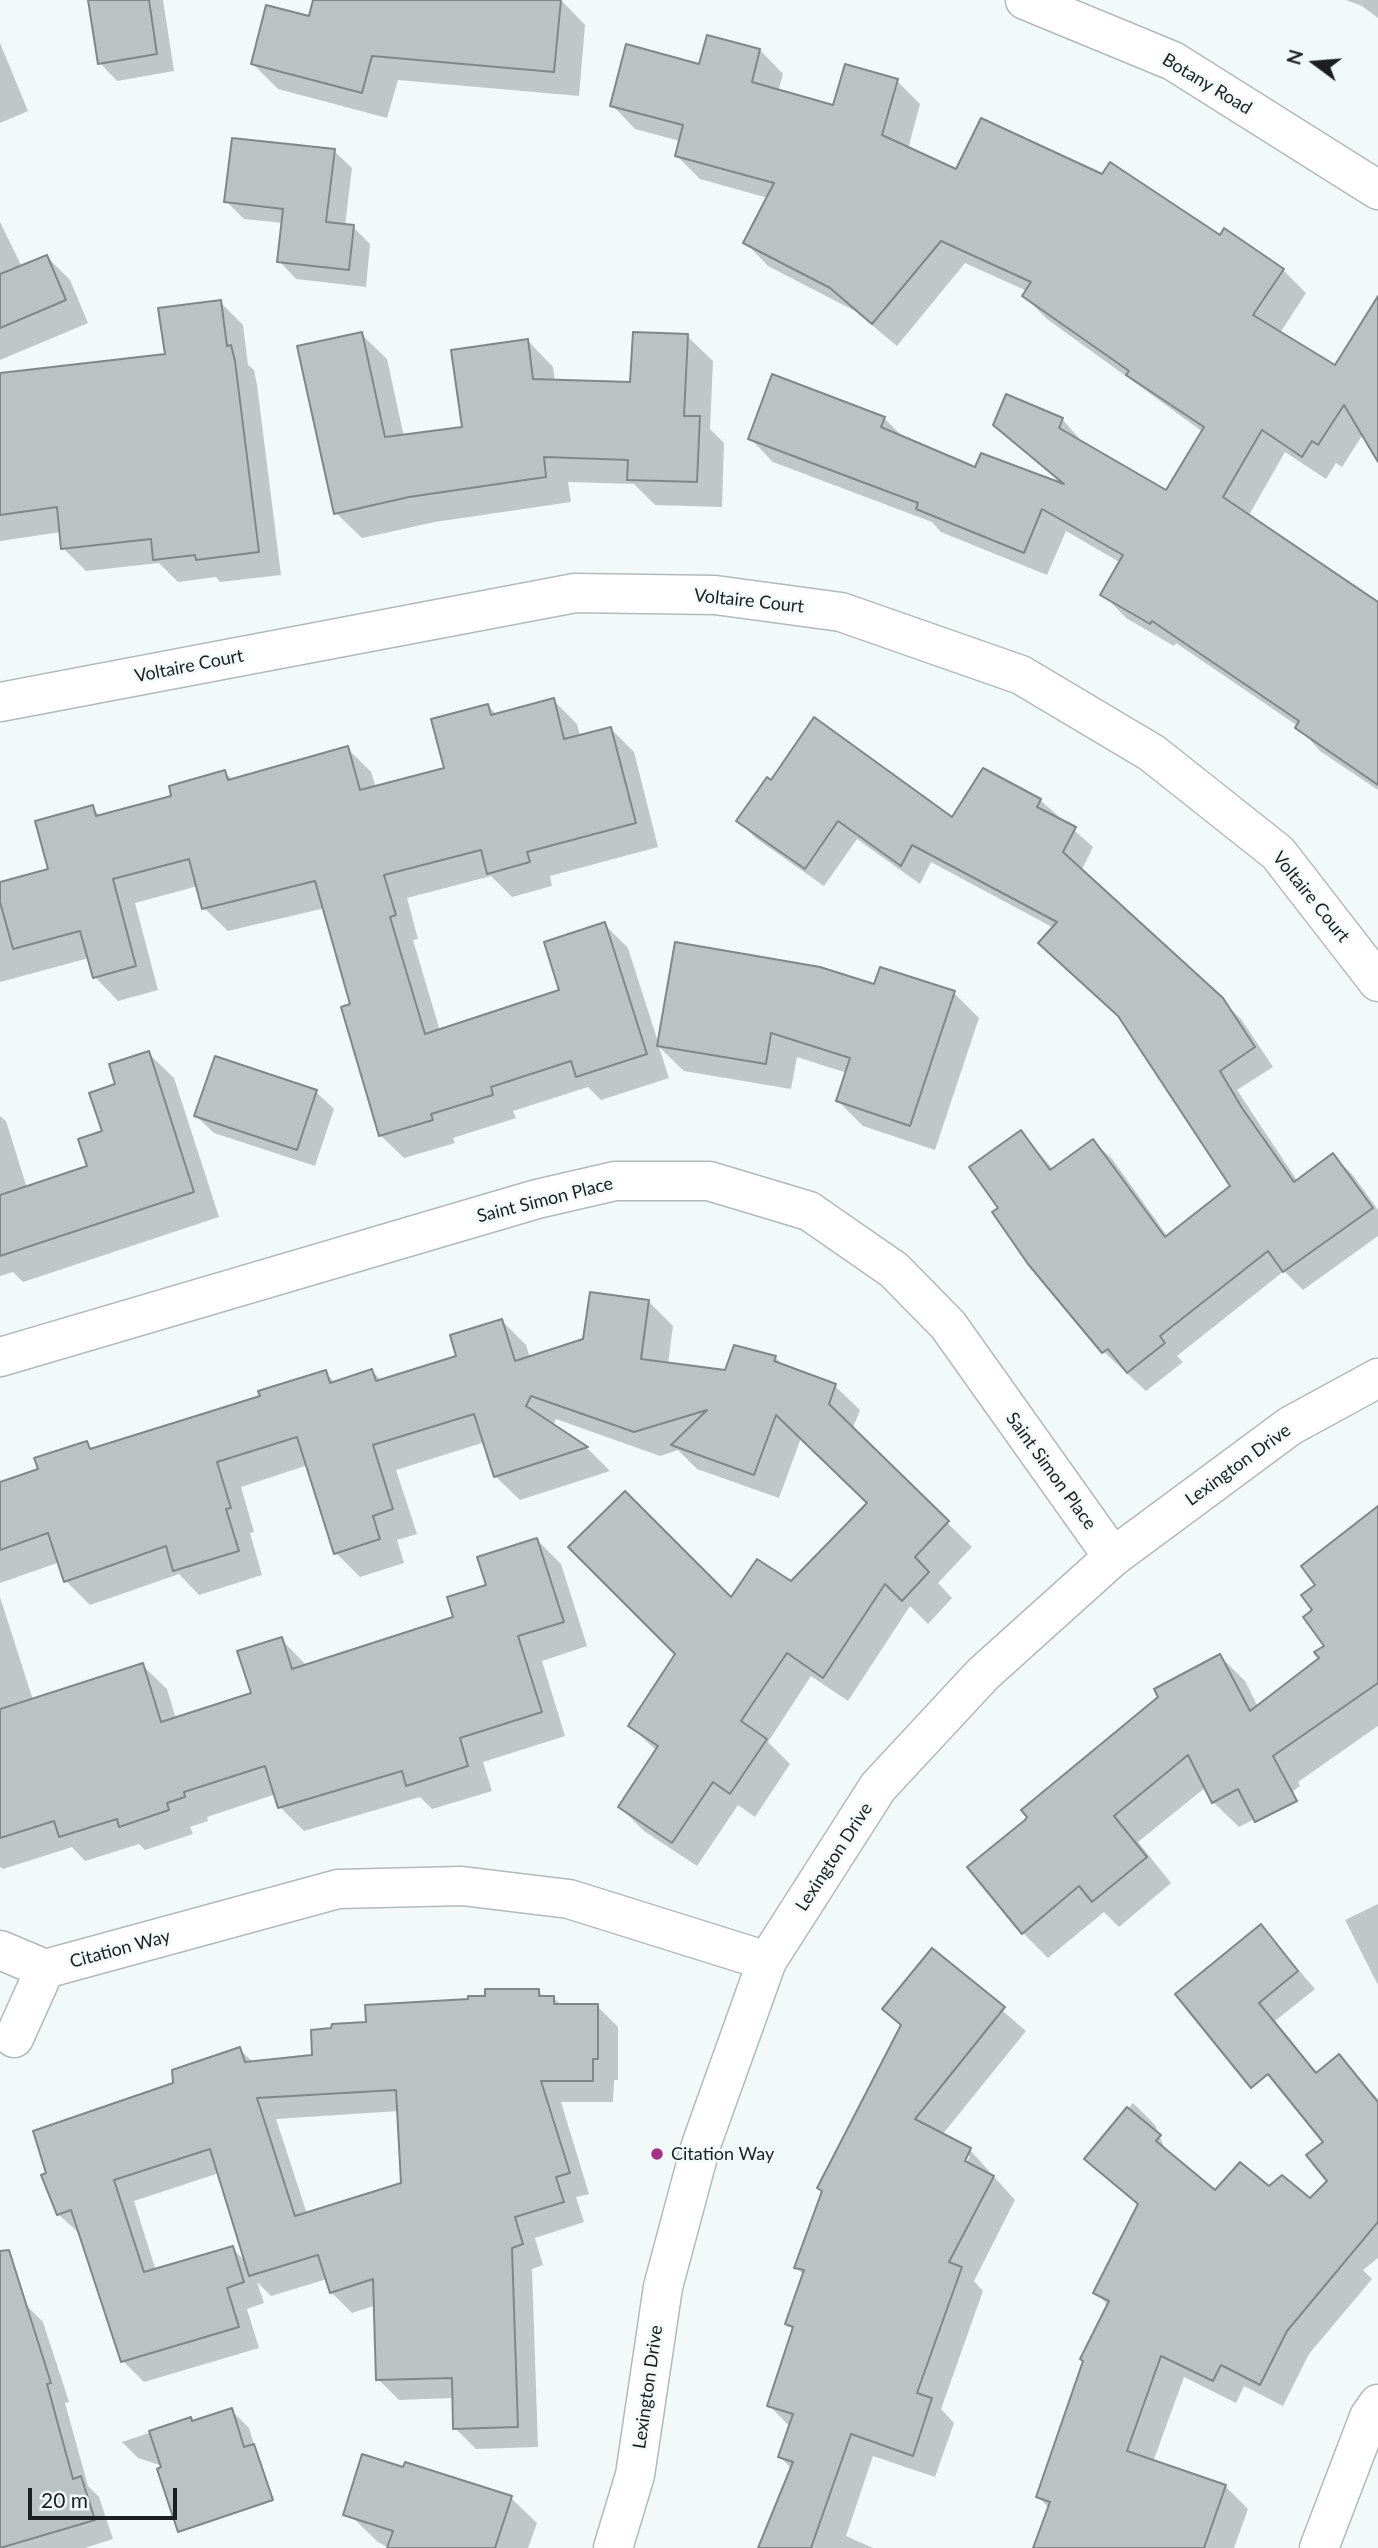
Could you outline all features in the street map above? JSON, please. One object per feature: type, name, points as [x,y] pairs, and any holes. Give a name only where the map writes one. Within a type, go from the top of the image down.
[{"type":"street","name":"Botany Road","points":[[1025,0],[1173,61],[1378,190]]},
{"type":"street","name":"Voltaire Court","points":[[0,702],[575,593],[715,595],[841,612],[1021,675],[1152,753],[1278,853],[1378,982]]},
{"type":"street","name":"Saint Simon Place","points":[[0,1357],[537,1199],[615,1181],[709,1181],[809,1211],[894,1270],[948,1325],[1113,1557]]},
{"type":"street","name":"Lexington Drive","points":[[613,2548],[635,2475],[663,2287],[701,2145],[767,1961],[878,1787],[983,1674],[1113,1557],[1290,1426],[1378,1378]]},
{"type":"street","name":"Citation Way","points":[[45,1969],[338,1889],[462,1886],[569,1899],[767,1961]]},
{"type":"street","points":[[0,1950],[45,1969],[14,2038]]},
{"type":"street","points":[[1319,2548],[1369,2417],[1378,2403]]},
{"type":"building","points":[[88,0],[149,0],[157,54],[98,64]]},
{"type":"building","points":[[313,0],[561,0],[554,72],[372,56],[362,93],[251,64],[266,5],[309,16]]},
{"type":"building","points":[[707,35],[760,49],[752,82],[833,105],[845,64],[898,79],[882,135],[956,169],[981,118],[1102,174],[1110,162],[1220,235],[1224,228],[1284,269],[1253,315],[1335,365],[1378,296],[1378,462],[1344,405],[1318,445],[1312,441],[1302,457],[1262,430],[1223,497],[1378,602],[1378,785],[1295,728],[1299,721],[1152,621],[1150,624],[1100,595],[1123,555],[1042,509],[1024,553],[916,509],[918,503],[748,439],[772,374],[885,417],[881,427],[975,467],[981,453],[1064,484],[993,425],[1006,394],[1063,418],[1059,428],[1166,490],[1204,427],[1126,375],[1129,371],[1022,296],[1031,282],[941,241],[872,324],[830,288],[743,243],[774,183],[675,156],[683,125],[610,106],[626,44],[699,64]]},
{"type":"building","points":[[232,138],[335,149],[326,222],[354,225],[349,270],[277,262],[283,209],[224,202]]},
{"type":"building","points":[[47,255],[66,300],[0,328],[0,274]]},
{"type":"building","points":[[221,300],[227,346],[231,345],[235,361],[259,552],[196,560],[195,555],[153,560],[151,539],[61,549],[57,507],[0,515],[0,373],[165,354],[158,308]]},
{"type":"building","points":[[362,332],[385,437],[462,427],[451,350],[528,339],[533,379],[630,382],[633,332],[688,334],[684,416],[700,416],[697,482],[627,480],[628,460],[544,457],[546,477],[409,497],[334,514],[297,346]]},
{"type":"building","points":[[554,698],[564,739],[611,727],[636,823],[527,852],[530,862],[487,874],[481,850],[384,875],[396,915],[390,917],[425,1034],[559,990],[544,942],[605,922],[647,1054],[576,1077],[571,1061],[491,1087],[493,1095],[431,1114],[433,1120],[379,1136],[341,1007],[350,1004],[315,881],[202,909],[189,859],[113,879],[136,966],[93,978],[80,931],[13,949],[0,902],[0,882],[48,869],[35,821],[93,805],[96,816],[171,796],[169,786],[225,770],[228,780],[348,746],[360,790],[444,768],[431,719],[488,704],[491,715]]},
{"type":"building","points":[[814,717],[952,817],[983,768],[1041,799],[1037,807],[1076,827],[1063,852],[1223,998],[1255,1047],[1220,1071],[1242,1108],[1294,1182],[1333,1153],[1373,1208],[1283,1272],[1268,1251],[1160,1336],[1165,1343],[1127,1373],[1108,1349],[1102,1353],[1028,1264],[992,1212],[998,1208],[969,1167],[1021,1130],[1050,1170],[1093,1139],[1165,1237],[1230,1186],[1118,1016],[1038,943],[1057,922],[912,845],[901,866],[838,821],[805,869],[736,821],[767,777],[771,780]]},
{"type":"building","points":[[675,942],[820,967],[874,984],[880,967],[955,991],[910,1126],[836,1101],[850,1058],[771,1033],[766,1064],[657,1046]]},
{"type":"building","points":[[149,1051],[194,1192],[0,1256],[0,1195],[87,1166],[78,1139],[102,1131],[89,1093],[115,1084],[109,1064]]},
{"type":"building","points":[[215,1056],[317,1090],[297,1150],[194,1116]]},
{"type":"building","points":[[590,1292],[649,1300],[641,1359],[725,1370],[734,1345],[776,1356],[774,1361],[836,1384],[829,1404],[949,1521],[915,1557],[929,1572],[902,1601],[885,1584],[823,1678],[787,1653],[741,1721],[767,1739],[730,1794],[713,1782],[672,1843],[618,1807],[658,1746],[628,1726],[675,1654],[568,1547],[625,1491],[731,1597],[757,1559],[791,1581],[867,1503],[776,1415],[754,1475],[671,1445],[707,1410],[634,1432],[531,1396],[526,1406],[588,1447],[494,1477],[474,1414],[373,1445],[393,1509],[373,1516],[380,1539],[334,1554],[297,1437],[217,1462],[231,1508],[226,1509],[239,1551],[173,1571],[166,1546],[64,1582],[48,1533],[0,1550],[0,1482],[38,1469],[34,1458],[87,1441],[90,1449],[260,1396],[258,1391],[326,1370],[330,1383],[372,1369],[376,1381],[456,1356],[450,1335],[502,1319],[515,1361],[583,1339]]},
{"type":"building","points":[[1378,1506],[1378,1683],[1273,1756],[1297,1801],[1255,1822],[1238,1789],[1212,1803],[1188,1755],[1114,1816],[1147,1857],[1092,1902],[1079,1886],[1022,1934],[967,1867],[1025,1820],[1027,1817],[1021,1810],[1158,1697],[1154,1689],[1220,1654],[1250,1711],[1319,1658],[1314,1652],[1324,1646],[1303,1617],[1312,1610],[1301,1595],[1315,1585],[1301,1566]]},
{"type":"building","points":[[537,1538],[564,1622],[518,1636],[542,1712],[460,1738],[468,1766],[406,1786],[402,1771],[278,1808],[265,1766],[184,1792],[185,1797],[167,1803],[169,1810],[119,1827],[117,1819],[59,1837],[54,1821],[0,1838],[0,1709],[143,1663],[161,1722],[251,1693],[237,1651],[282,1637],[292,1669],[453,1617],[447,1597],[486,1585],[477,1557]]},
{"type":"building","points":[[1261,1924],[1298,1971],[1259,2003],[1316,2073],[1339,2054],[1378,2102],[1378,2222],[1287,2331],[1260,2385],[1221,2365],[1213,2381],[1161,2356],[1127,2451],[1226,2485],[1204,2548],[1033,2548],[1050,2502],[1036,2497],[1083,2361],[1080,2359],[1109,2301],[1093,2293],[1138,2204],[1084,2159],[1127,2107],[1161,2135],[1156,2141],[1215,2190],[1240,2162],[1269,2186],[1282,2175],[1310,2198],[1327,2181],[1306,2155],[1323,2142],[1268,2074],[1251,2088],[1175,1994]]},
{"type":"building","points":[[932,1948],[1005,2007],[915,2119],[971,2148],[965,2161],[994,2176],[949,2262],[962,2267],[917,2393],[932,2398],[913,2456],[851,2434],[811,2548],[758,2548],[793,2462],[778,2457],[793,2414],[767,2406],[793,2327],[785,2324],[804,2270],[794,2268],[822,2191],[817,2188],[901,2025],[882,2009]]},
{"type":"building","points":[[485,1989],[539,1989],[539,1996],[554,1996],[554,2004],[598,2004],[598,2059],[593,2059],[593,2081],[541,2081],[570,2173],[556,2177],[564,2202],[515,2217],[523,2244],[512,2248],[518,2427],[453,2429],[452,2378],[376,2380],[373,2279],[330,2293],[318,2255],[249,2276],[210,2149],[114,2180],[144,2272],[233,2246],[244,2282],[227,2288],[239,2327],[121,2362],[71,2210],[57,2215],[41,2175],[46,2173],[33,2131],[173,2083],[172,2070],[240,2047],[245,2062],[312,2055],[311,2030],[331,2028],[332,2024],[366,2022],[365,2005],[485,1996]],"holes":[[[396,2090],[401,2183],[295,2216],[257,2098]]]},
{"type":"building","points":[[9,2250],[51,2383],[47,2384],[73,2479],[81,2476],[95,2520],[0,2548],[0,2251]]},
{"type":"building","points":[[232,2408],[244,2447],[254,2444],[273,2500],[178,2532],[157,2469],[161,2467],[149,2431],[191,2417],[192,2421]]},
{"type":"building","points":[[362,2454],[403,2467],[405,2462],[512,2496],[495,2548],[387,2548],[393,2531],[343,2515]]},
{"type":"place","name":"Citation Way","points":[[657,2154]]}]
